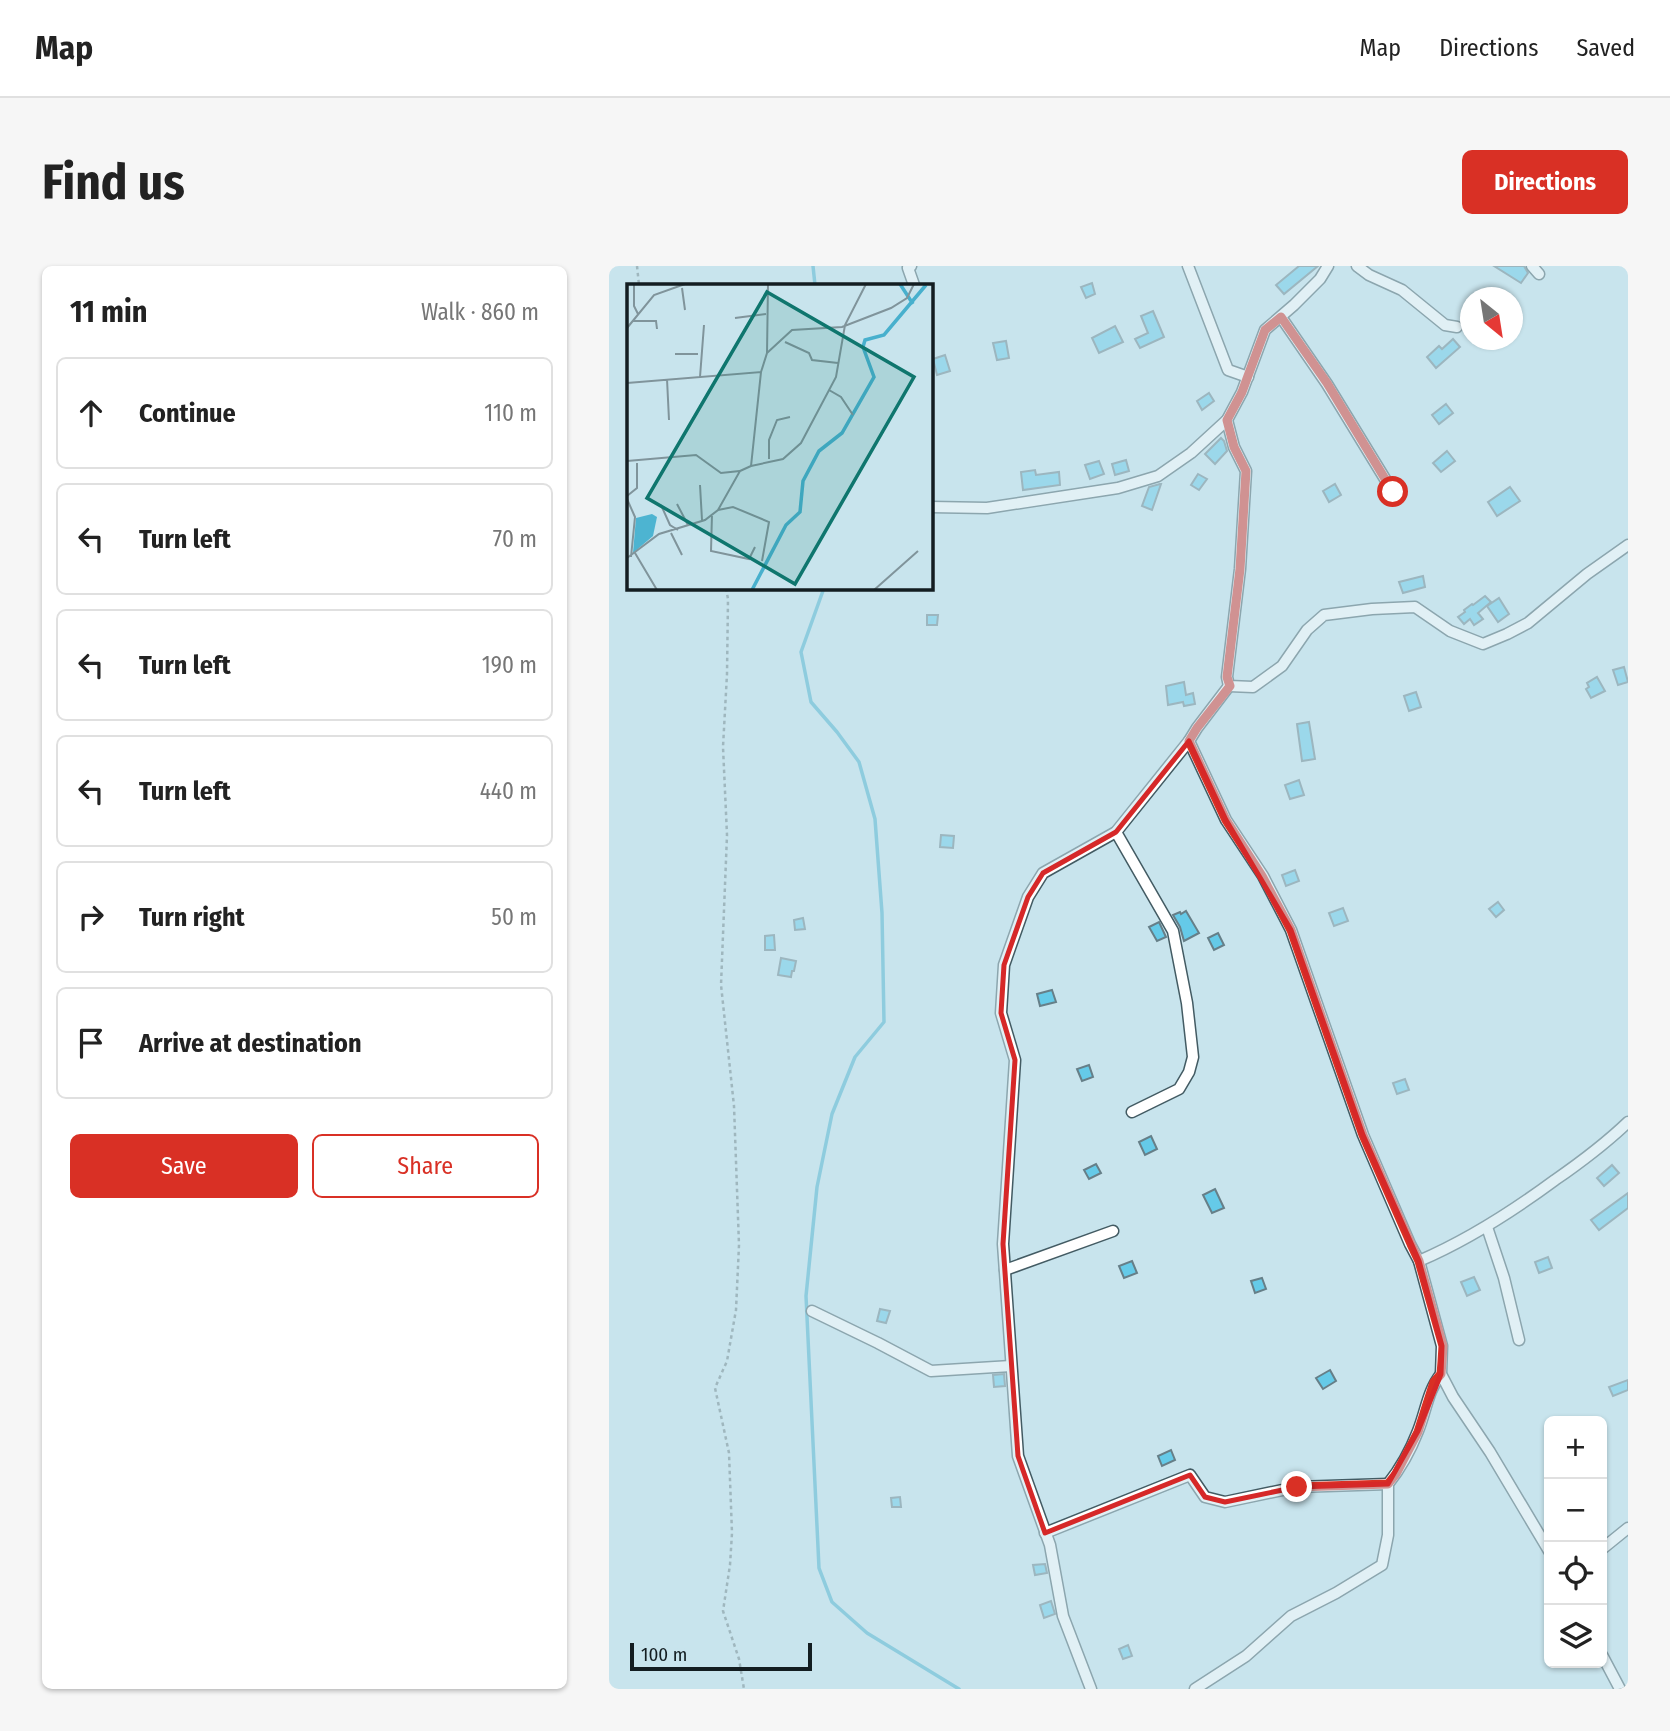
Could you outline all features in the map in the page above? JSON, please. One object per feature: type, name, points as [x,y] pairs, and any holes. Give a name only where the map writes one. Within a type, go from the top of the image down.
[{"type":"street","points":[[911,266],[908,268],[914,284]]},
{"type":"street","points":[[1188,266],[1228,370],[1248,377]]},
{"type":"street","points":[[933,507],[987,508],[1118,488],[1158,476],[1191,453],[1227,420],[1242,392],[1265,330],[1320,279],[1328,266]]},
{"type":"street","points":[[1357,266],[1369,275],[1402,289],[1445,325],[1457,327]]},
{"type":"street","points":[[1281,317],[1327,383],[1393,492]]},
{"type":"street","points":[[1227,420],[1234,447],[1246,471],[1240,569],[1227,677],[1230,686]]},
{"type":"street","points":[[1230,686],[1252,687],[1282,666],[1307,630],[1324,615],[1415,607],[1450,631],[1483,644],[1528,623],[1587,574],[1628,545]]},
{"type":"street","points":[[1091,1689],[1063,1616],[1050,1545],[1018,1456],[1003,1244],[1015,1060],[1001,1013],[1004,965],[1028,897],[1043,873],[1115,832],[1230,686]]},
{"type":"street","points":[[1189,741],[1226,820],[1262,876],[1291,930],[1363,1135],[1419,1261],[1443,1346],[1441,1374],[1544,1542]]},
{"type":"street","points":[[1115,832],[1173,931],[1187,1003],[1193,1058],[1189,1072],[1179,1088],[1132,1112]]},
{"type":"street","points":[[1419,1261],[1486,1227],[1534,1196],[1595,1152],[1628,1122]]},
{"type":"street","points":[[1486,1227],[1504,1278],[1519,1340]]},
{"type":"street","points":[[1005,1270],[1113,1231]]},
{"type":"street","points":[[812,1311],[931,1371],[1011,1366]]},
{"type":"street","points":[[1195,1689],[1246,1656],[1290,1615],[1336,1593],[1382,1565],[1388,1535],[1388,1484],[1418,1432],[1434,1382],[1441,1374]]},
{"type":"street","points":[[1045,1533],[1190,1475],[1205,1497],[1225,1503],[1297,1487],[1388,1484]]},
{"type":"street","points":[[1607,1545],[1628,1528]]},
{"type":"street","points":[[1607,1664],[1620,1689]]},
{"type":"path","points":[[636,266],[639,284]]},
{"type":"path","points":[[726,590],[723,747],[727,835],[721,985],[734,1106],[739,1245],[736,1310],[727,1361],[715,1388],[729,1453],[732,1533],[723,1611],[739,1659],[744,1689]]},
{"type":"highlighted area","points":[[1189,741],[1226,820],[1291,930],[1363,1135],[1419,1261],[1442,1346],[1441,1374],[1418,1431],[1388,1484],[1297,1487],[1225,1502],[1205,1497],[1190,1475],[1045,1533],[1018,1456],[1003,1244],[1015,1060],[1001,1013],[1004,965],[1028,897],[1043,873],[1116,832]]},
{"type":"building","points":[[1299,266],[1318,266],[1284,294],[1276,285]]},
{"type":"building","points":[[1494,266],[1524,266],[1528,273],[1521,283]]},
{"type":"building","points":[[1092,283],[1095,294],[1086,298],[1081,287]]},
{"type":"building","points":[[1153,311],[1164,337],[1140,348],[1135,339],[1148,333],[1141,316]]},
{"type":"building","points":[[1115,326],[1123,342],[1099,353],[1092,338]]},
{"type":"building","points":[[1453,339],[1460,347],[1436,368],[1427,357],[1439,346],[1442,349]]},
{"type":"building","points":[[1006,341],[1009,358],[997,360],[993,343]]},
{"type":"building","points":[[945,355],[950,371],[937,375],[933,359]]},
{"type":"building","points":[[1209,393],[1214,401],[1202,410],[1197,401]]},
{"type":"building","points":[[1446,404],[1453,413],[1439,424],[1432,415]]},
{"type":"building","points":[[1221,438],[1227,451],[1215,464],[1205,454]]},
{"type":"building","points":[[1447,451],[1455,461],[1441,472],[1433,463]]},
{"type":"building","points":[[1126,460],[1129,471],[1115,475],[1112,464]]},
{"type":"building","points":[[1099,461],[1104,474],[1090,479],[1085,465]]},
{"type":"building","points":[[1035,470],[1036,475],[1059,472],[1060,485],[1023,490],[1021,472]]},
{"type":"building","points":[[1198,474],[1207,479],[1199,490],[1191,485]]},
{"type":"building","points":[[1161,484],[1152,510],[1142,506],[1149,487]]},
{"type":"building","points":[[1335,484],[1341,495],[1329,502],[1323,491]]},
{"type":"building","points":[[1510,487],[1520,501],[1497,516],[1488,502]]},
{"type":"building","points":[[1423,576],[1425,587],[1403,593],[1399,582]]},
{"type":"building","points":[[1485,596],[1491,602],[1478,613],[1483,619],[1474,625],[1470,619],[1464,624],[1458,617]]},
{"type":"building","points":[[1499,598],[1509,614],[1498,622],[1487,606]]},
{"type":"building","points":[[927,615],[938,615],[937,625],[927,625]]},
{"type":"building","points":[[1624,667],[1628,682],[1618,685],[1613,670]]},
{"type":"building","points":[[1597,677],[1605,691],[1591,698],[1586,689],[1589,687],[1587,683]]},
{"type":"building","points":[[1184,682],[1186,695],[1193,693],[1195,704],[1184,706],[1183,702],[1168,705],[1166,686]]},
{"type":"building","points":[[1416,692],[1421,707],[1409,711],[1404,696]]},
{"type":"building","points":[[1309,722],[1315,759],[1302,761],[1297,724]]},
{"type":"building","points":[[1299,780],[1304,795],[1290,799],[1285,785]]},
{"type":"building","points":[[941,835],[954,836],[953,848],[940,847]]},
{"type":"building","points":[[1295,870],[1299,881],[1286,886],[1282,875]]},
{"type":"building","points":[[1498,902],[1504,910],[1496,917],[1489,909]]},
{"type":"building","points":[[1343,908],[1348,921],[1334,926],[1329,913]]},
{"type":"building","points":[[1186,911],[1199,933],[1184,941],[1173,915]]},
{"type":"building","points":[[803,918],[805,929],[795,930],[794,920]]},
{"type":"building","points":[[1159,922],[1166,937],[1157,941],[1149,927]]},
{"type":"building","points":[[1218,933],[1224,945],[1214,950],[1208,938]]},
{"type":"building","points":[[774,935],[775,950],[765,950],[765,936]]},
{"type":"building","points":[[781,958],[796,961],[791,977],[778,975]]},
{"type":"building","points":[[1052,990],[1056,1002],[1040,1006],[1037,994]]},
{"type":"building","points":[[1089,1065],[1093,1077],[1082,1081],[1077,1069]]},
{"type":"building","points":[[1405,1079],[1409,1090],[1397,1094],[1393,1083]]},
{"type":"building","points":[[1151,1136],[1157,1149],[1145,1155],[1139,1142]]},
{"type":"building","points":[[1096,1164],[1101,1173],[1089,1179],[1084,1170]]},
{"type":"building","points":[[1612,1165],[1619,1173],[1604,1186],[1597,1178]]},
{"type":"building","points":[[1215,1189],[1224,1208],[1212,1213],[1203,1195]]},
{"type":"building","points":[[1628,1193],[1628,1208],[1599,1230],[1591,1220]]},
{"type":"building","points":[[1548,1257],[1552,1268],[1539,1273],[1535,1262]]},
{"type":"building","points":[[1132,1261],[1137,1273],[1124,1278],[1119,1266]]},
{"type":"building","points":[[1474,1277],[1480,1290],[1467,1296],[1461,1282]]},
{"type":"building","points":[[1262,1278],[1266,1289],[1255,1293],[1251,1281]]},
{"type":"building","points":[[880,1309],[890,1311],[886,1323],[877,1321]]},
{"type":"building","points":[[1330,1370],[1336,1381],[1323,1389],[1316,1378]]},
{"type":"building","points":[[1004,1374],[1005,1386],[994,1387],[993,1375]]},
{"type":"building","points":[[1628,1380],[1628,1390],[1613,1396],[1609,1387]]},
{"type":"building","points":[[1171,1450],[1175,1460],[1162,1466],[1158,1456]]},
{"type":"building","points":[[900,1497],[901,1507],[892,1507],[891,1498]]},
{"type":"building","points":[[1045,1564],[1047,1573],[1035,1575],[1033,1565]]},
{"type":"building","points":[[1051,1601],[1055,1614],[1044,1618],[1040,1605]]},
{"type":"building","points":[[1128,1645],[1132,1656],[1123,1659],[1119,1649]]},
{"type":"waterway","points":[[813,266],[815,284]]},
{"type":"waterway","points":[[823,590],[801,652],[811,702],[859,762],[875,819],[882,913],[884,1022],[855,1057],[832,1114],[817,1187],[806,1296],[819,1568],[832,1602],[867,1633],[959,1689]]},
{"type":"route","points":[[1297,1487],[1388,1484],[1418,1432],[1434,1382],[1441,1374],[1443,1346],[1419,1261],[1363,1135],[1291,930],[1262,876],[1226,820],[1189,741],[1230,686],[1227,677],[1240,569],[1246,471],[1234,447],[1227,420],[1242,392],[1265,330],[1281,317],[1327,383],[1393,492]]}]
